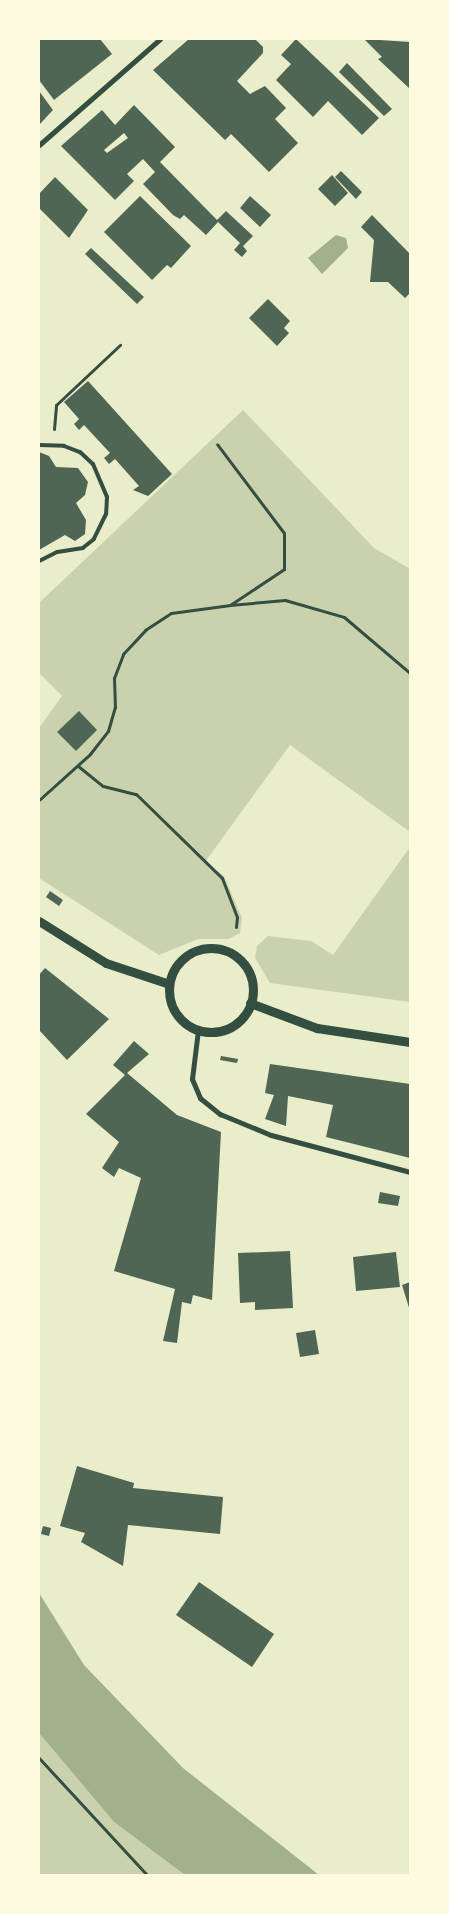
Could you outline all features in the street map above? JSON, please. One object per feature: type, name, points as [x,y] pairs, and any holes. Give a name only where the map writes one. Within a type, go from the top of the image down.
[{"type":"street","points":[[39,145],[160,39]]},
{"type":"street","points":[[39,921],[106,963],[169,984]]},
{"type":"street","points":[[212,948],[224,950],[247,969],[252,986],[250,1003],[229,1028],[198,1030],[175,1012],[169,984],[189,954],[212,948]]},
{"type":"street","points":[[250,1003],[317,1028],[410,1042]]},
{"type":"street","points":[[198,1030],[192,1079],[200,1098],[220,1114],[271,1135],[410,1172]]},
{"type":"lane","points":[[39,446],[64,446],[80,452],[93,464],[107,497],[106,514],[94,539],[83,548],[57,552],[39,561]]},
{"type":"path","points":[[55,418],[56,405],[120,345]]},
{"type":"path","points":[[217,444],[284,533],[284,569],[230,605]]},
{"type":"path","points":[[39,800],[78,766],[108,731],[115,708],[114,678],[123,654],[145,630],[171,613],[286,600],[344,617],[410,673]]},
{"type":"path","points":[[78,766],[103,786],[136,794],[222,878],[237,917],[236,927]]},
{"type":"path","points":[[39,1758],[147,1875]]},
{"type":"shaded area","points":[[336,235],[346,238],[348,248],[322,274],[308,258]]},
{"type":"shaded area","points":[[243,410],[374,548],[410,569],[410,832],[290,745],[205,862],[224,876],[242,918],[240,933],[229,939],[198,939],[159,955],[39,878],[39,728],[62,696],[39,673],[39,603]]},
{"type":"shaded area","points":[[410,847],[410,1002],[270,983],[255,958],[257,946],[268,936],[311,941],[333,955]]},
{"type":"shaded area","points":[[39,1593],[84,1665],[183,1768],[319,1875],[185,1875],[114,1822],[39,1733]]},
{"type":"shaded area","points":[[39,1733],[114,1822],[185,1875],[39,1875]]},
{"type":"building","points":[[39,39],[100,39],[112,54],[54,100],[39,80]]},
{"type":"building","points":[[189,39],[255,39],[263,47],[263,53],[237,81],[250,94],[265,86],[286,108],[275,119],[298,143],[269,172],[231,134],[225,140],[153,70]]},
{"type":"building","points":[[296,39],[379,118],[362,135],[328,101],[313,117],[276,80],[291,64],[281,55]]},
{"type":"building","points":[[364,39],[410,42],[410,89],[378,59],[382,57]]},
{"type":"building","points":[[347,63],[392,109],[384,116],[339,72]]},
{"type":"building","points":[[39,91],[53,110],[39,125]]},
{"type":"building","points":[[134,105],[175,147],[160,162],[217,220],[226,211],[253,236],[243,246],[247,251],[242,257],[234,250],[240,243],[218,222],[206,235],[184,215],[180,219],[173,215],[143,184],[155,172],[143,159],[127,174],[134,181],[115,200],[61,146],[102,110],[115,125]],"holes":[[[124,133],[128,138],[107,153],[104,150]]]},
{"type":"building","points":[[341,171],[362,192],[356,199],[335,177]]},
{"type":"building","points":[[332,175],[348,193],[335,206],[318,189]]},
{"type":"building","points":[[55,177],[88,210],[69,238],[39,208],[39,194]]},
{"type":"building","points":[[140,196],[191,246],[171,268],[167,265],[152,280],[104,232]]},
{"type":"building","points":[[250,196],[271,215],[260,227],[240,208]]},
{"type":"building","points":[[372,215],[410,254],[410,293],[405,298],[388,282],[370,282],[374,240],[361,227]]},
{"type":"building","points":[[91,248],[144,297],[137,304],[85,254]]},
{"type":"building","points":[[268,299],[290,321],[284,328],[289,333],[277,346],[249,318]]},
{"type":"building","points":[[88,381],[172,474],[148,496],[133,490],[139,486],[115,459],[109,464],[104,458],[110,453],[84,425],[79,430],[74,424],[79,419],[64,402]]},
{"type":"building","points":[[39,452],[49,456],[56,467],[78,468],[88,482],[85,495],[76,503],[86,520],[85,534],[75,541],[65,535],[39,550]]},
{"type":"building","points":[[79,711],[97,730],[76,751],[57,732]]},
{"type":"building","points":[[50,891],[63,900],[59,906],[46,897]]},
{"type":"building","points":[[45,968],[109,1019],[67,1060],[39,1030],[39,975]]},
{"type":"building","points":[[134,1041],[149,1054],[127,1073],[177,1115],[221,1132],[212,1300],[193,1295],[191,1304],[182,1302],[177,1343],[163,1341],[175,1289],[114,1271],[141,1178],[119,1168],[114,1177],[102,1168],[119,1142],[86,1114],[125,1075],[113,1065]]},
{"type":"building","points":[[221,1056],[238,1059],[237,1063],[220,1060]]},
{"type":"building","points":[[270,1064],[410,1084],[410,1158],[326,1137],[333,1105],[288,1096],[286,1126],[265,1119],[274,1095],[265,1093]]},
{"type":"building","points":[[380,1192],[400,1196],[398,1206],[378,1203]]},
{"type":"building","points":[[290,1251],[293,1308],[255,1310],[255,1302],[240,1303],[238,1253]]},
{"type":"building","points":[[396,1252],[400,1287],[356,1291],[353,1257]]},
{"type":"building","points":[[410,1282],[410,1311],[402,1285]]},
{"type":"building","points":[[315,1330],[319,1354],[300,1357],[296,1333]]},
{"type":"building","points":[[77,1466],[134,1483],[133,1488],[223,1497],[220,1534],[128,1525],[123,1566],[81,1542],[85,1533],[60,1526]]},
{"type":"building","points":[[43,1526],[51,1528],[49,1536],[41,1534]]},
{"type":"building","points":[[199,1582],[274,1634],[252,1667],[176,1615]]}]
